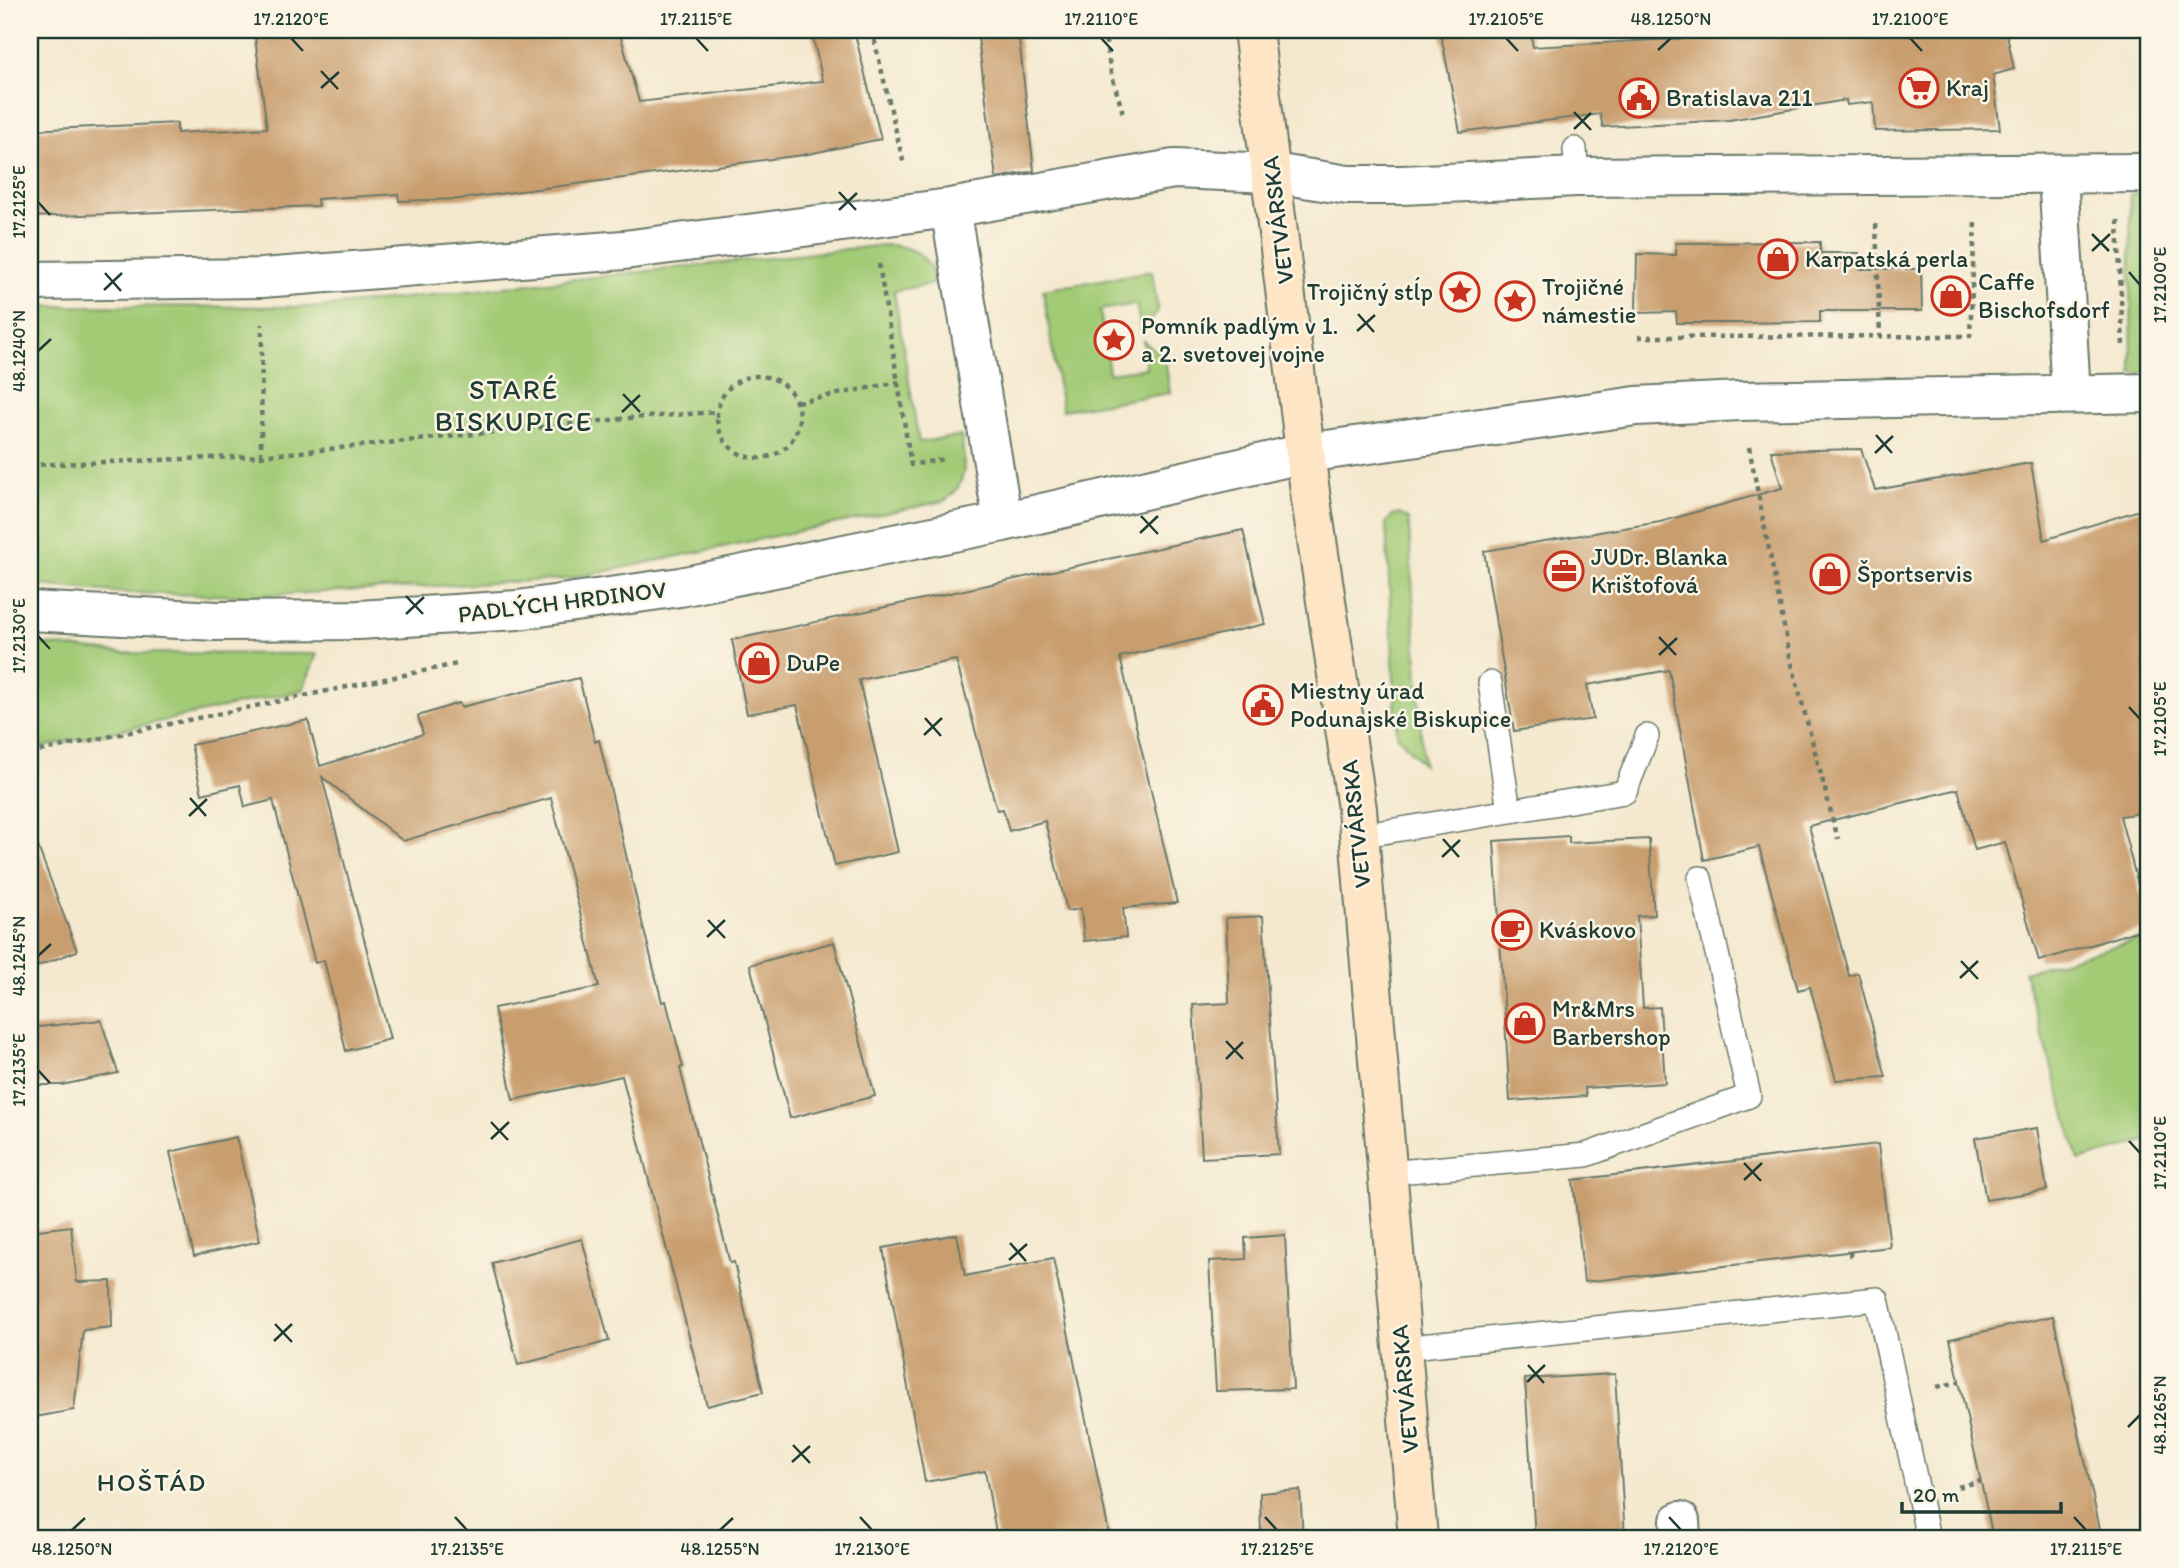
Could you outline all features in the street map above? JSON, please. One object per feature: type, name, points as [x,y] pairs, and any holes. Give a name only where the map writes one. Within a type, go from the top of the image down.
[{"type":"street","name":"VETVÁRSKA","points":[[1253,30],[1306,453],[1359,836],[1418,1538]]},
{"type":"street","points":[[30,281],[262,278],[624,250],[950,208],[1174,169],[1273,173],[1348,185],[1576,163],[2058,174],[2133,173]]},
{"type":"street","points":[[2058,174],[2071,394]]},
{"type":"street","points":[[950,208],[1003,522],[1306,453],[1636,406],[1741,401],[2137,393]]},
{"type":"street","name":"PADLÝCH HRDINOV","points":[[30,611],[229,621],[359,620],[518,610],[680,587],[1003,522]]},
{"type":"lane","points":[[1490,683],[1509,811]]},
{"type":"lane","points":[[1359,836],[1625,792],[1647,736]]},
{"type":"lane","points":[[1387,1172],[1586,1155],[1749,1096],[1700,878]]},
{"type":"lane","points":[[1401,1348],[1877,1298],[1928,1538]]},
{"type":"path","points":[[872,30],[905,169]]},
{"type":"path","points":[[1104,30],[1111,74],[1123,113]]},
{"type":"path","points":[[2133,173],[2137,393]]},
{"type":"path","points":[[1639,337],[1970,336],[1975,222]]},
{"type":"path","points":[[1876,224],[1880,337]]},
{"type":"path","points":[[878,256],[911,465],[991,451]]},
{"type":"path","points":[[261,456],[262,278]]},
{"type":"path","points":[[753,376],[772,378],[787,387],[797,402],[800,421],[794,438],[781,451],[764,458],[745,456],[729,446],[720,431],[718,412],[723,395],[736,382],[753,376]]},
{"type":"path","points":[[797,402],[899,382]]},
{"type":"path","points":[[1741,401],[1790,657],[1838,839]]},
{"type":"path","points":[[30,465],[261,456],[630,418],[718,412]]},
{"type":"path","points":[[30,752],[465,663]]},
{"type":"green space","points":[[2130,194],[2149,194],[2149,373],[2132,373]]},
{"type":"green space","points":[[885,245],[903,247],[918,254],[929,265],[936,283],[894,291],[919,442],[961,436],[964,463],[961,480],[958,488],[944,501],[568,579],[252,596],[125,593],[30,584],[30,306],[322,307]]},
{"type":"green space","points":[[1152,271],[1158,312],[1141,330],[1136,304],[1100,310],[1109,373],[1146,368],[1143,341],[1165,357],[1170,393],[1062,410],[1043,290]]},
{"type":"green space","points":[[1400,514],[1408,519],[1409,527],[1423,765],[1397,735],[1386,523],[1392,516]]},
{"type":"green space","points":[[30,643],[124,653],[317,654],[303,690],[30,750]]},
{"type":"green space","points":[[2146,937],[2149,947],[2149,1140],[2079,1160],[2024,972]]},
{"type":"building","points":[[254,30],[619,30],[639,102],[823,81],[811,30],[854,30],[881,139],[803,155],[459,199],[399,201],[398,194],[317,199],[318,206],[30,217],[30,130],[177,123],[177,133],[267,128]]},
{"type":"building","points":[[977,30],[1018,30],[1034,171],[996,178]]},
{"type":"building","points":[[1440,30],[1530,30],[1533,47],[1740,35],[1739,30],[2006,30],[2014,69],[1993,75],[2000,129],[1875,131],[1873,102],[1847,105],[1846,100],[1729,120],[1603,127],[1600,114],[1460,132]]},
{"type":"building","points":[[1820,242],[1820,253],[1859,253],[1859,269],[1921,269],[1922,311],[1820,311],[1820,322],[1734,323],[1677,323],[1676,312],[1636,313],[1637,254],[1676,255],[1676,243]]},
{"type":"building","points":[[1861,449],[1875,490],[2031,463],[2044,540],[2149,507],[2149,812],[2120,816],[2149,927],[2039,961],[2005,842],[1975,850],[1958,789],[1809,826],[1849,976],[1858,973],[1886,1077],[1836,1080],[1810,987],[1798,990],[1759,847],[1704,860],[1669,670],[1587,685],[1593,719],[1514,731],[1484,551],[1660,522],[1782,488],[1771,451]]},
{"type":"building","points":[[1243,530],[1265,624],[1120,657],[1177,903],[1123,908],[1126,937],[1084,941],[1081,909],[1067,911],[1045,821],[1009,831],[1003,809],[997,810],[956,660],[859,680],[898,852],[835,866],[797,705],[747,714],[732,640]]},
{"type":"building","points":[[579,678],[595,742],[599,740],[662,1002],[666,1001],[683,1067],[680,1068],[730,1263],[734,1262],[763,1392],[707,1406],[622,1076],[513,1100],[494,1008],[599,987],[551,798],[403,841],[322,777],[390,1039],[346,1051],[324,960],[315,963],[273,800],[245,807],[240,785],[202,794],[191,745],[308,720],[320,766],[423,734],[418,716],[459,703],[461,707]]},
{"type":"building","points":[[30,836],[34,836],[77,951],[30,969]]},
{"type":"building","points":[[1569,836],[1569,843],[1649,839],[1654,915],[1637,916],[1643,1008],[1660,1007],[1665,1083],[1585,1088],[1586,1096],[1510,1101],[1494,841]]},
{"type":"building","points":[[1263,916],[1279,1154],[1202,1158],[1193,1005],[1229,1003],[1226,918]]},
{"type":"building","points":[[834,942],[875,1096],[790,1118],[750,965]]},
{"type":"building","points":[[101,1020],[118,1073],[62,1085],[30,1085],[30,1028]]},
{"type":"building","points":[[2037,1128],[2047,1190],[1986,1200],[1975,1138]]},
{"type":"building","points":[[236,1137],[260,1241],[194,1256],[170,1152]]},
{"type":"building","points":[[1878,1144],[1890,1247],[1584,1282],[1573,1180]]},
{"type":"building","points":[[71,1226],[77,1282],[111,1281],[112,1327],[83,1330],[74,1410],[30,1418],[30,1231]]},
{"type":"building","points":[[957,1234],[965,1276],[1053,1258],[1110,1538],[997,1538],[985,1471],[925,1482],[883,1248]]},
{"type":"building","points":[[1285,1235],[1293,1389],[1216,1391],[1209,1261],[1246,1259],[1245,1238]]},
{"type":"building","points":[[582,1239],[609,1341],[518,1365],[492,1263]]},
{"type":"building","points":[[2053,1316],[2102,1538],[1993,1538],[1950,1339]]},
{"type":"building","points":[[1615,1374],[1625,1538],[1535,1538],[1525,1379]]},
{"type":"building","points":[[1300,1490],[1303,1538],[1261,1538],[1260,1493]]},
{"type":"place","name":"Kraj","points":[[1919,88]]},
{"type":"place","name":"Bratislava 211","points":[[1639,98]]},
{"type":"place","name":"Karpatská perla","points":[[1778,259]]},
{"type":"place","name":"Trojičný stĺp","points":[[1460,292]]},
{"type":"place","name":"Caffe Bischofsdorf","points":[[1951,296]]},
{"type":"place","name":"Trojičné námestie","points":[[1515,301]]},
{"type":"place","name":"Pomník padlým v 1. a 2. svetovej vojne","points":[[1114,340]]},
{"type":"place","name":"JUDr. Blanka Krištofová","points":[[1564,571]]},
{"type":"place","name":"Športservis","points":[[1830,574]]},
{"type":"place","name":"DuPe","points":[[759,663]]},
{"type":"place","name":"Miestny úrad Podunajské Biskupice","points":[[1263,705]]},
{"type":"place","name":"Kváskovo","points":[[1512,930]]},
{"type":"place","name":"Mr&Mrs Barbershop","points":[[1525,1023]]},
{"type":"district","name":"STARÉ BISKUPICE","points":[[514,405]]},
{"type":"district","name":"HOŠTÁD","points":[[152,1482]]}]
